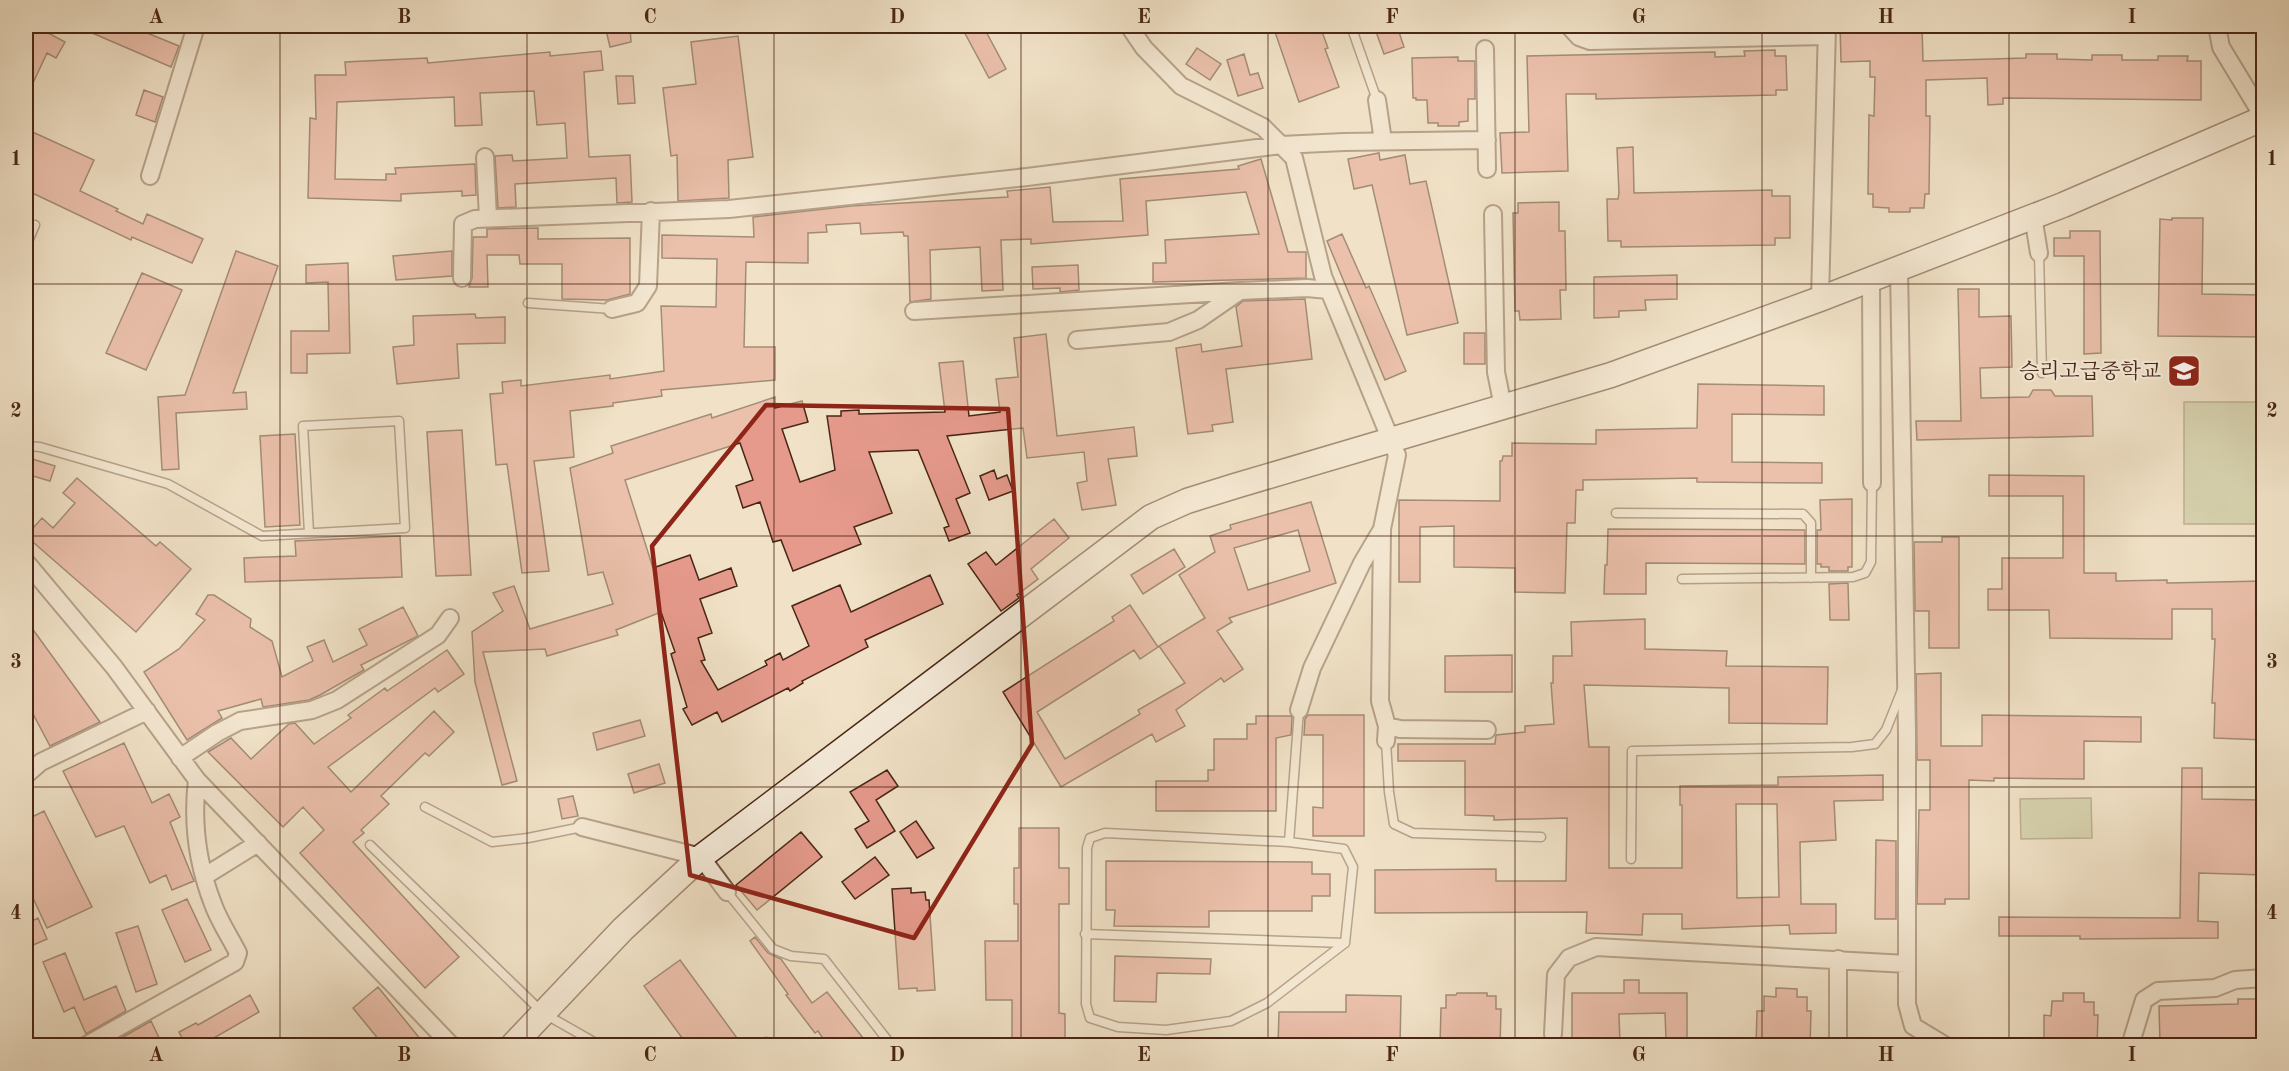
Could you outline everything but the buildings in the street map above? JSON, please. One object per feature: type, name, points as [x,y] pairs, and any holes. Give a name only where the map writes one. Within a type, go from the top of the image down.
[{"type":"main road","points":[[512,1046],[623,929],[701,857],[1151,517],[1187,501],[1611,375],[1820,299],[2033,216],[2264,118]]},
{"type":"street","points":[[150,176],[196,26]]},
{"type":"street","points":[[1129,26],[1144,48],[1181,86],[1263,127],[1294,158],[1323,276],[1397,455],[1382,529],[1380,701],[1386,733],[1400,729],[1487,730]]},
{"type":"street","points":[[1569,26],[1579,37],[1590,41],[1826,31],[1820,299]]},
{"type":"street","points":[[2217,26],[2220,47],[2264,118]]},
{"type":"street","points":[[1485,50],[1487,169]]},
{"type":"street","points":[[1377,100],[1383,141]]},
{"type":"street","points":[[462,278],[463,225],[475,219],[741,207],[1027,177],[1281,146],[1383,141],[1487,140]]},
{"type":"street","points":[[485,156],[488,218]]},
{"type":"street","points":[[612,309],[638,303],[648,286],[651,211]]},
{"type":"street","points":[[1493,214],[1496,372],[1503,407]]},
{"type":"street","points":[[2033,216],[2039,253]]},
{"type":"street","points":[[1899,268],[1906,679],[1907,1004],[1913,1026],[1946,1046]]},
{"type":"street","points":[[1871,279],[1872,483]]},
{"type":"street","points":[[914,311],[1240,291],[1307,288],[1328,290]]},
{"type":"street","points":[[1077,340],[1169,332],[1198,320],[1240,291]]},
{"type":"street","points":[[1299,711],[1312,669],[1362,563],[1382,529]]},
{"type":"street","points":[[26,562],[114,667],[197,780],[452,1046]]},
{"type":"street","points":[[180,758],[217,733],[240,721],[312,710],[337,700],[438,635],[450,618]]},
{"type":"street","points":[[26,775],[41,762],[147,711]]},
{"type":"street","points":[[85,1046],[235,962],[238,954],[213,904],[196,842],[193,810],[197,780]]},
{"type":"street","points":[[582,827],[701,857],[727,892]]},
{"type":"street","points":[[205,876],[258,843]]},
{"type":"street","points":[[1552,1034],[1556,975],[1569,958],[1596,947],[1907,964]]},
{"type":"street","points":[[1838,959],[1838,1046]]},
{"type":"street","points":[[2130,1046],[2144,1000],[2158,991],[2215,988],[2235,980],[2264,978]]},
{"type":"lane","points":[[1351,26],[1377,100]]},
{"type":"lane","points":[[26,246],[34,225]]},
{"type":"lane","points":[[2039,253],[2042,373]]},
{"type":"lane","points":[[528,303],[612,309]]},
{"type":"lane","points":[[26,446],[40,447],[168,484],[262,536],[405,528],[399,421],[303,426],[309,533]]},
{"type":"lane","points":[[1682,579],[1853,577],[1865,573],[1871,562],[1873,544],[1872,483]]},
{"type":"lane","points":[[1616,513],[1803,514],[1811,523],[1811,578]]},
{"type":"lane","points":[[1631,859],[1632,751],[1852,747],[1875,744],[1886,730],[1906,679]]},
{"type":"lane","points":[[1288,842],[1299,711]]},
{"type":"lane","points":[[1386,733],[1389,792],[1394,824],[1413,832],[1541,837]]},
{"type":"lane","points":[[424,807],[492,842],[528,838],[582,827]]},
{"type":"lane","points":[[1105,833],[1288,842],[1344,849],[1353,867],[1345,943],[1267,1004],[1231,1021],[1166,1030],[1118,1027],[1090,1018],[1086,1004],[1085,934],[1087,848],[1090,838],[1105,833]]},
{"type":"lane","points":[[370,845],[543,1013],[601,1046]]},
{"type":"lane","points":[[727,892],[773,949],[790,956],[824,959],[892,1046]]},
{"type":"lane","points":[[1085,934],[1345,943]]},
{"type":"lane","points":[[761,1046],[766,1042],[777,1046]]},
{"type":"highlighted area","points":[[766,405],[1008,409],[1032,744],[914,938],[690,875],[652,546]]},
{"type":"green space","points":[[2184,402],[2263,402],[2263,524],[2184,524]]},
{"type":"green space","points":[[2091,798],[2092,838],[2021,839],[2020,799]]},
{"type":"place","name":"승리고급중학교","points":[[2184,371]]}]
